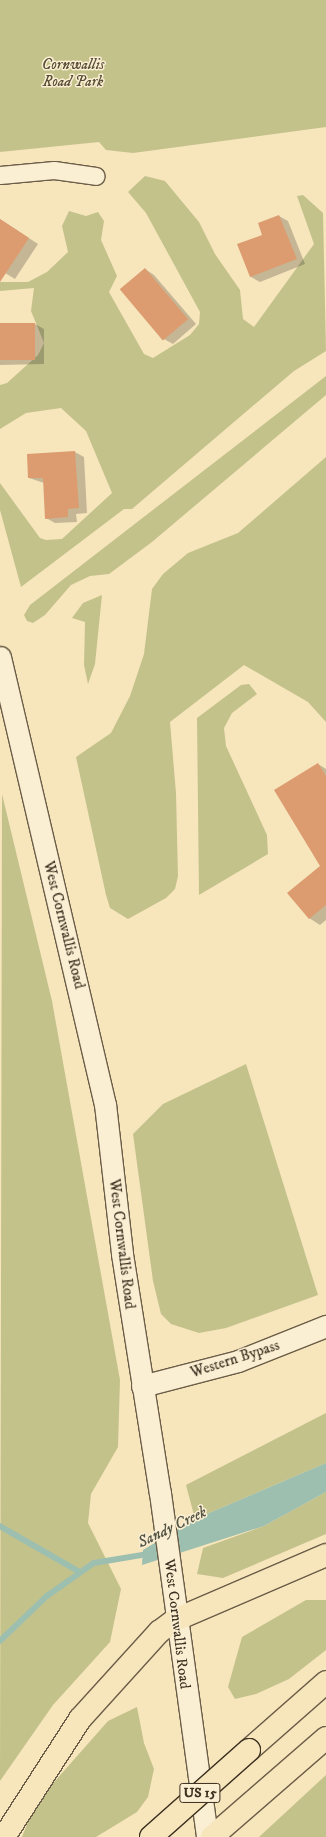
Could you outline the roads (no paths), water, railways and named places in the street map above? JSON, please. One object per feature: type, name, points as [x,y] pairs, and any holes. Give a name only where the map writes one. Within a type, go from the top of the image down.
[{"type":"highway","points":[[4,1837],[80,1719],[175,1620],[326,1555]]},
{"type":"highway","name":"US 15","points":[[151,1837],[326,1682]]},
{"type":"highway","name":"US 15","points":[[212,1837],[326,1738]]},
{"type":"street","points":[[0,175],[54,170],[96,176]]},
{"type":"street","name":"West Cornwallis Road","points":[[0,657],[105,1104],[142,1386],[160,1493],[175,1620],[207,1837]]},
{"type":"street","name":"Western Bypass","points":[[142,1386],[238,1360],[326,1326]]},
{"type":"waterway","points":[[0,1526],[80,1572]]},
{"type":"waterway","name":"Sandy Creek","points":[[0,1641],[47,1596],[94,1563],[148,1554]]},
{"type":"park label","name":"Cornwallis Road Park","points":[[73,72]]}]
